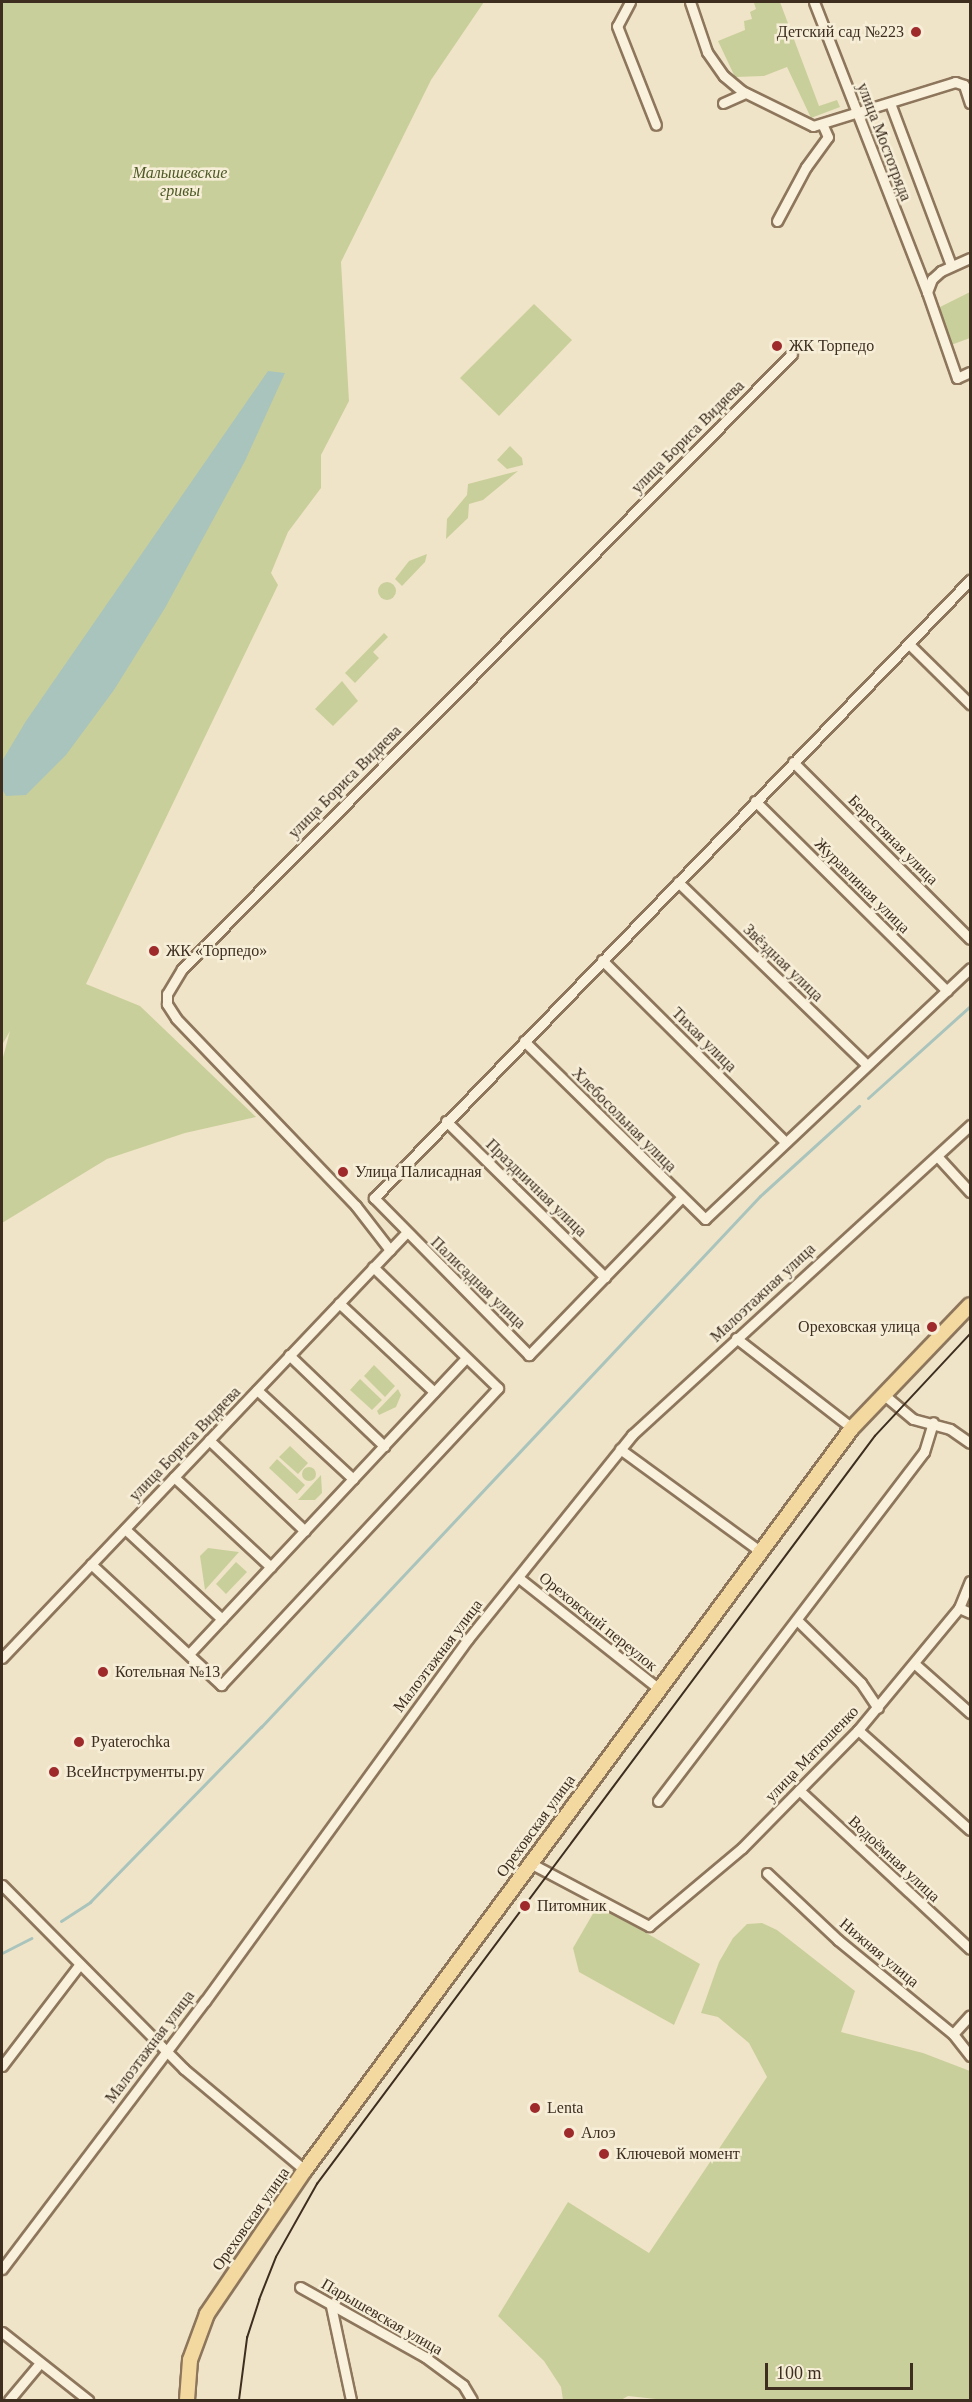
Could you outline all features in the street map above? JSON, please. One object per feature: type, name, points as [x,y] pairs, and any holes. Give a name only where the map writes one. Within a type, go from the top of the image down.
[{"type":"main road","name":"Ореховская улица","points":[[187,2400],[190,2360],[207,2314],[305,2170],[658,1688],[852,1428],[970,1305]]},
{"type":"street","points":[[630,2],[617,26],[656,125]]},
{"type":"street","points":[[690,2],[710,59],[745,93],[804,123],[823,126],[956,82],[964,85],[970,102]]},
{"type":"street","name":"улица Мостотряда","points":[[814,2],[927,292],[957,378],[970,372]]},
{"type":"street","points":[[723,103],[745,93]]},
{"type":"street","points":[[890,103],[951,265]]},
{"type":"street","points":[[777,220],[806,166],[828,137],[823,126]]},
{"type":"street","points":[[927,292],[932,279],[951,265],[970,258]]},
{"type":"street","name":"улица Бориса Видяева","points":[[390,1250],[356,1206],[176,1018],[167,1004],[166,994],[182,969],[792,354]]},
{"type":"street","points":[[446,1121],[970,580]]},
{"type":"street","points":[[909,644],[970,704]]},
{"type":"street","name":"Берестяная улица","points":[[794,762],[970,939]]},
{"type":"street","name":"Журавлиная улица","points":[[755,801],[947,991]]},
{"type":"street","name":"Звёздная улица","points":[[678,882],[867,1065]]},
{"type":"street","name":"Тихая улица","points":[[602,960],[785,1142]]},
{"type":"street","points":[[785,1142],[970,968]]},
{"type":"street","name":"Хлебосольная улица","points":[[524,1041],[681,1198],[705,1219],[785,1142]]},
{"type":"street","name":"Палисадная улица","points":[[446,1121],[374,1198],[405,1234],[529,1355],[605,1277]]},
{"type":"street","name":"Праздничная улица","points":[[446,1121],[605,1277]]},
{"type":"street","name":"Малоэтажная улица","points":[[2,2269],[165,2052],[384,1751],[620,1449],[736,1338],[970,1125]]},
{"type":"street","points":[[937,1156],[970,1192]]},
{"type":"street","points":[[605,1277],[681,1198]]},
{"type":"street","name":"улица Бориса Видяева","points":[[2,1658],[405,1234]]},
{"type":"street","points":[[91,1564],[221,1684],[303,1598],[498,1388],[373,1267]]},
{"type":"street","points":[[339,1304],[434,1392]]},
{"type":"street","points":[[736,1338],[852,1428]]},
{"type":"street","points":[[289,1355],[384,1446]]},
{"type":"street","points":[[189,1654],[466,1358]]},
{"type":"street","points":[[257,1390],[353,1479]]},
{"type":"street","points":[[883,1394],[914,1419],[933,1422],[970,1443]]},
{"type":"street","points":[[658,1801],[798,1621],[924,1452],[933,1422]]},
{"type":"street","points":[[209,1440],[304,1531]]},
{"type":"street","points":[[620,1449],[760,1551]]},
{"type":"street","points":[[174,1477],[271,1567]]},
{"type":"street","points":[[125,1529],[222,1619]]},
{"type":"street","name":"Ореховский переулок","points":[[519,1578],[658,1688]]},
{"type":"street","name":"улица Матюшенко","points":[[530,1863],[649,1926],[722,1867],[858,1730],[915,1664],[959,1608],[970,1581]]},
{"type":"street","points":[[959,1608],[970,1613]]},
{"type":"street","points":[[798,1621],[854,1676],[878,1708]]},
{"type":"street","points":[[915,1664],[970,1713]]},
{"type":"street","points":[[858,1730],[970,1830]]},
{"type":"street","name":"Водоёмная улица","points":[[799,1790],[970,1949]]},
{"type":"street","name":"Нижняя улица","points":[[767,1873],[838,1940],[953,2034],[970,2056]]},
{"type":"street","points":[[2,1886],[165,2052],[305,2170]]},
{"type":"street","points":[[2,2066],[80,1964]]},
{"type":"street","points":[[953,2034],[970,2015]]},
{"type":"street","name":"Парышевская улица","points":[[300,2287],[425,2357],[463,2385],[472,2400]]},
{"type":"street","points":[[331,2306],[351,2400]]},
{"type":"street","points":[[2,2332],[88,2400]]},
{"type":"street","points":[[9,2400],[40,2363]]},
{"type":"green space","name":"Малышевские гривы","points":[[2,2],[484,2],[431,80],[341,262],[349,401],[321,455],[321,488],[288,532],[271,573],[278,585],[86,984],[140,1006],[256,1117],[185,1133],[107,1159],[2,1223],[2,1061],[10,1031],[2,1045]]},
{"type":"green space","points":[[780,2],[819,106],[837,100],[840,107],[811,118],[787,67],[764,76],[735,77],[718,41],[745,30],[744,21],[752,19],[750,12],[756,9],[754,3]]},
{"type":"green space","points":[[970,292],[970,338],[951,345],[936,309]]},
{"type":"green space","points":[[534,304],[572,340],[499,416],[460,378]]},
{"type":"green space","points":[[510,446],[522,458],[523,465],[507,469],[497,460]]},
{"type":"green space","points":[[518,471],[483,500],[469,504],[468,518],[446,539],[447,519],[467,495],[468,484]]},
{"type":"green space","points":[[427,554],[425,562],[402,586],[395,579],[409,561]]},
{"type":"green space","points":[[387,582],[393,585],[396,591],[393,597],[387,600],[381,597],[378,591],[381,585]]},
{"type":"green space","points":[[384,633],[388,637],[373,652],[379,658],[355,683],[345,673]]},
{"type":"green space","points":[[342,681],[358,701],[333,726],[315,709]]},
{"type":"green space","points":[[374,1365],[395,1386],[385,1397],[364,1376]]},
{"type":"green space","points":[[360,1379],[382,1400],[372,1410],[350,1390]]},
{"type":"green space","points":[[398,1389],[401,1395],[396,1407],[379,1415],[377,1411]]},
{"type":"green space","points":[[290,1446],[308,1463],[298,1474],[279,1457]]},
{"type":"green space","points":[[277,1459],[305,1485],[297,1494],[269,1468]]},
{"type":"green space","points":[[306,1467],[312,1467],[316,1474],[312,1481],[306,1481],[302,1477],[302,1471]]},
{"type":"green space","points":[[321,1475],[322,1493],[315,1500],[298,1500]]},
{"type":"green space","points":[[208,1548],[239,1552],[205,1590],[200,1556]]},
{"type":"green space","points":[[236,1562],[247,1572],[226,1594],[216,1584]]},
{"type":"green space","points":[[598,1905],[700,1964],[674,2025],[579,1972],[573,1948]]},
{"type":"green space","points":[[762,1923],[777,1930],[855,1991],[841,2032],[923,2053],[970,2071],[970,2400],[665,2400],[628,2396],[621,2400],[563,2400],[561,2387],[544,2361],[498,2316],[568,2202],[649,2253],[767,2077],[749,2043],[718,2017],[701,2013],[719,1962],[733,1938],[747,1924]]},
{"type":"water","points":[[268,371],[285,373],[245,461],[165,608],[114,690],[66,755],[26,795],[6,796],[2,789],[2,761],[26,721]]},
{"type":"waterway","points":[[868,1098],[970,1006]]},
{"type":"waterway","points":[[61,1921],[90,1902],[261,1727],[760,1196],[859,1106]]},
{"type":"waterway","points":[[2,1953],[31,1938]]},
{"type":"tram line","points":[[239,2400],[247,2338],[259,2300],[276,2257],[317,2184],[875,1436],[970,1334]]},
{"type":"place","name":"Детский сад №223","points":[[916,32]]},
{"type":"place","name":"ЖК Торпедо","points":[[777,346]]},
{"type":"place","name":"ЖК «Торпедо»","points":[[154,951]]},
{"type":"place","name":"Улица Палисадная","points":[[343,1172]]},
{"type":"place","name":"Ореховская улица","points":[[932,1327]]},
{"type":"place","name":"Котельная №13","points":[[103,1672]]},
{"type":"place","name":"Pyaterochka","points":[[79,1742]]},
{"type":"place","name":"ВсеИнструменты.ру","points":[[54,1772]]},
{"type":"place","name":"Питомник","points":[[525,1906]]},
{"type":"place","name":"Lenta","points":[[535,2108]]},
{"type":"place","name":"Алоэ","points":[[569,2133]]},
{"type":"place","name":"Ключевой момент","points":[[604,2154]]}]
